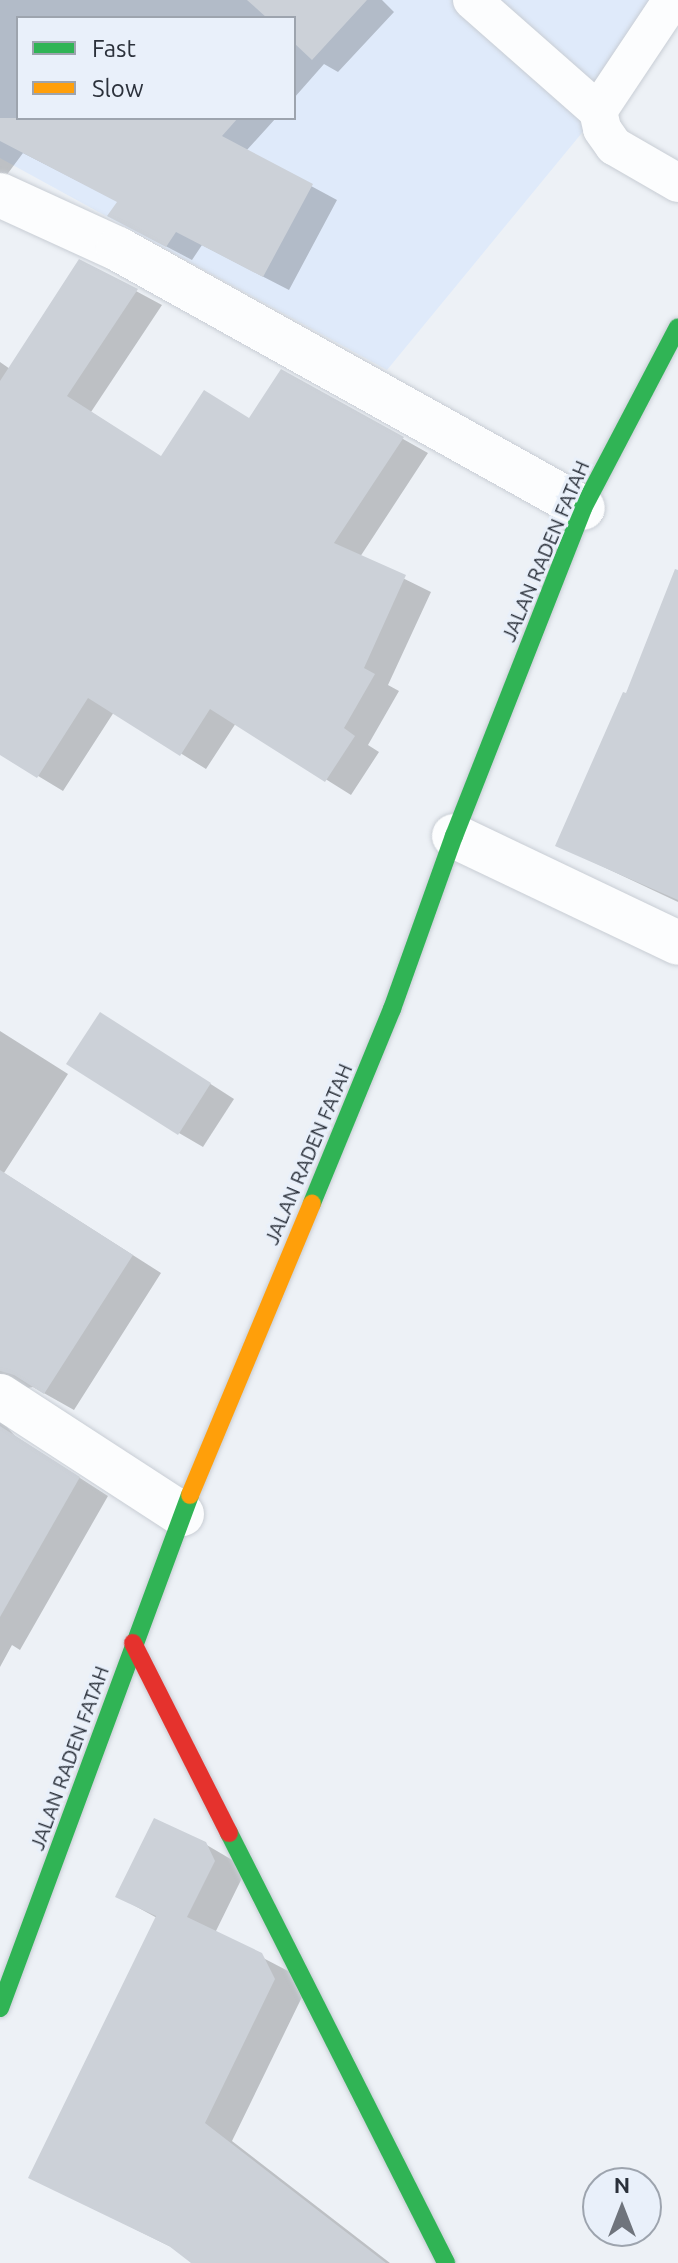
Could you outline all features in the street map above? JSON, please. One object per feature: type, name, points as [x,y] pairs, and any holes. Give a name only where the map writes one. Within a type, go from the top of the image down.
[{"type":"main road","name":"JALAN RADEN FATAH","points":[[0,2008],[182,1514],[392,1009],[454,836],[583,508],[678,327]]},
{"type":"main road","points":[[133,1643],[446,2263]]},
{"type":"street","points":[[0,195],[118,249],[583,508]]},
{"type":"street","points":[[454,836],[678,943]]},
{"type":"street","points":[[0,1396],[182,1514]]},
{"type":"lane","points":[[472,0],[598,111],[602,129],[614,146],[678,183]]},
{"type":"lane","points":[[598,111],[672,0]]},
{"type":"shaded area","points":[[0,0],[678,0],[678,16],[387,370],[0,158]]},
{"type":"building","points":[[247,0],[367,0],[312,60],[296,45],[296,16],[265,16]]},
{"type":"building","points":[[0,118],[236,120],[222,136],[313,184],[263,277],[176,232],[166,247],[107,216],[117,202],[0,141]]},
{"type":"building","points":[[79,259],[138,289],[67,396],[161,456],[204,390],[249,418],[281,369],[404,437],[334,543],[406,575],[364,668],[375,674],[344,728],[355,736],[325,782],[210,709],[180,756],[88,698],[37,778],[0,755],[0,381]]},
{"type":"building","points":[[675,569],[678,570],[678,900],[555,846],[623,692],[626,693]]},
{"type":"building","points":[[100,1012],[211,1083],[178,1135],[66,1064]]},
{"type":"building","points":[[0,1170],[133,1255],[44,1394],[14,1375],[0,1371]]},
{"type":"building","points":[[0,1426],[80,1477],[0,1617]]},
{"type":"building","points":[[154,1818],[206,1842],[215,1861],[187,1917],[262,1953],[275,1979],[205,2123],[386,2263],[191,2263],[169,2246],[28,2178],[156,1916],[115,1897]]},
{"type":"traffic: fast","points":[[312,1203],[392,1009],[454,836],[583,508],[678,327]]},
{"type":"traffic: fast","points":[[0,2008],[190,1495]]},
{"type":"traffic: fast","points":[[229,1833],[446,2263]]},
{"type":"traffic: slow","points":[[190,1495],[312,1203]]},
{"type":"traffic: jam","points":[[133,1643],[229,1833]]}]
